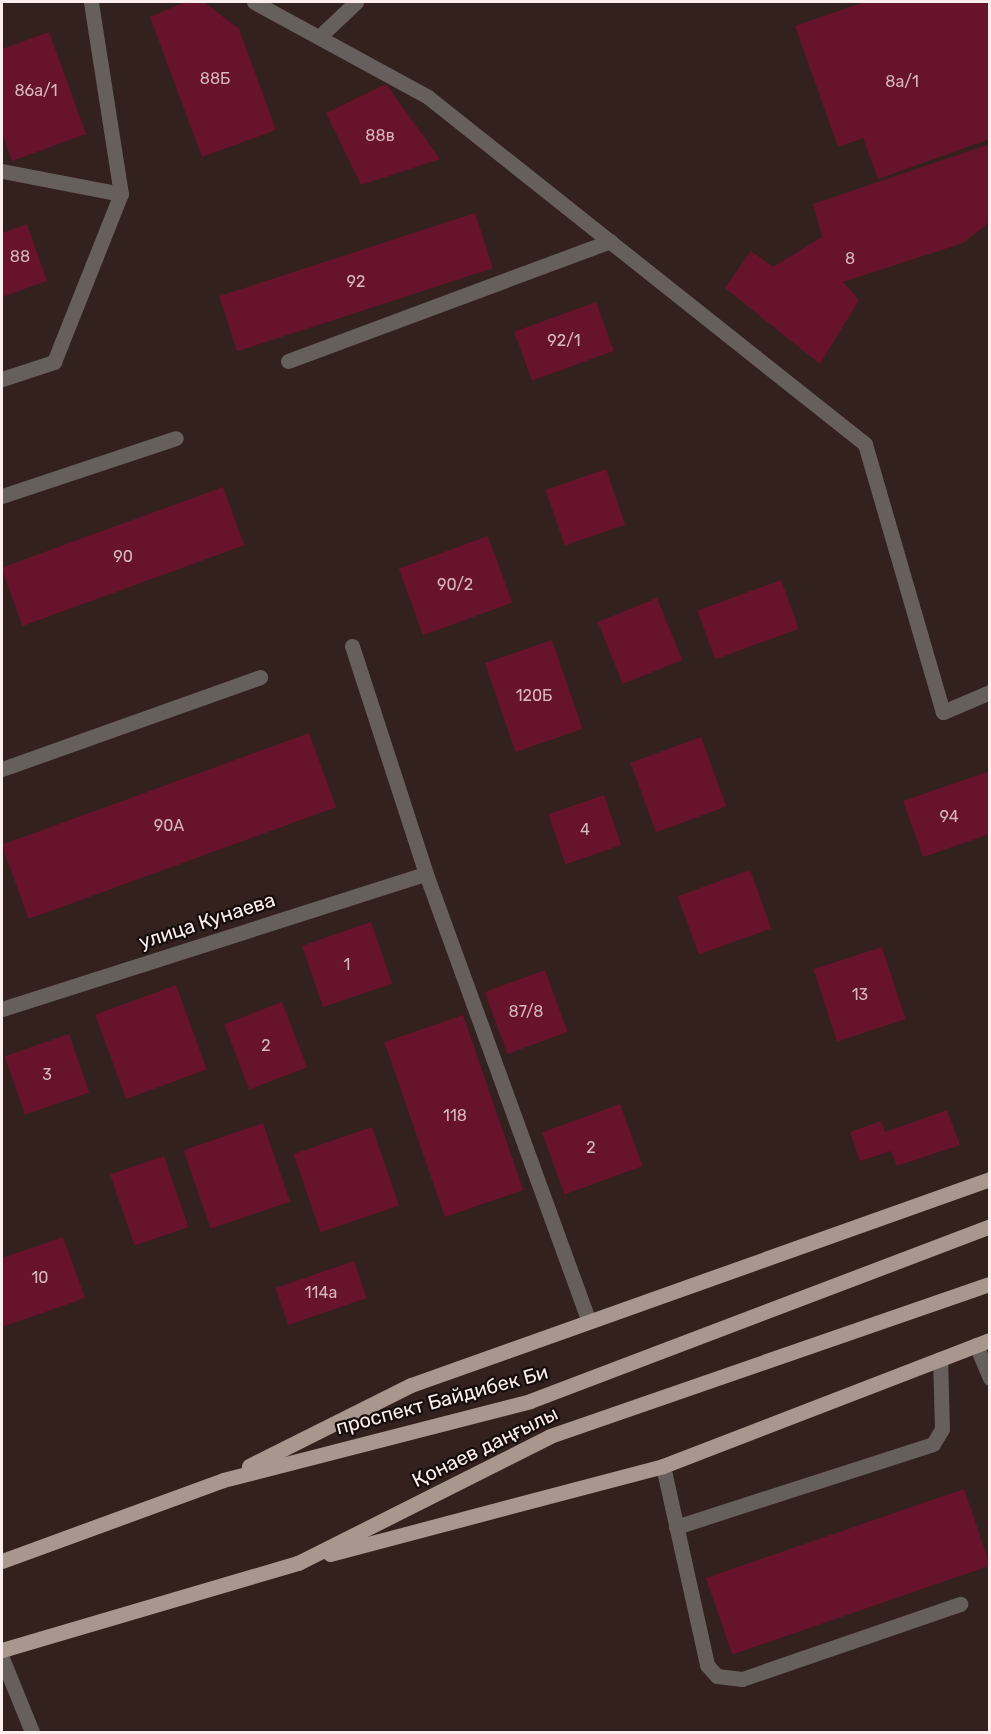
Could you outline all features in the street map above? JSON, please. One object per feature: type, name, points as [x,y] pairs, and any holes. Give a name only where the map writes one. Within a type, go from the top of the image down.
[{"type":"main road","points":[[223,1480],[411,1385],[588,1320],[990,1179]]},
{"type":"main road","name":"проспект Байдибек Би","points":[[2,1561],[223,1480],[530,1401],[990,1226]]},
{"type":"main road","name":"Қонаев даңғылы","points":[[2,1650],[298,1563],[550,1436],[990,1284]]},
{"type":"main road","points":[[298,1563],[663,1466],[983,1342]]},
{"type":"street","points":[[2,379],[54,362],[121,194],[90,2]]},
{"type":"street","points":[[254,2],[428,97],[865,444],[943,712],[990,692]]},
{"type":"street","points":[[319,37],[356,2]]},
{"type":"street","points":[[2,171],[121,194]]},
{"type":"street","points":[[288,361],[610,241]]},
{"type":"street","points":[[2,496],[176,438]]},
{"type":"street","points":[[352,646],[426,874],[588,1320]]},
{"type":"street","points":[[2,769],[260,677]]},
{"type":"street","name":"улица Кунаева","points":[[2,1009],[426,874]]},
{"type":"street","points":[[983,1342],[990,1378]]},
{"type":"street","points":[[676,1527],[933,1444],[942,1429],[940,1359]]},
{"type":"street","points":[[663,1466],[707,1665],[712,1673],[722,1678],[742,1679],[960,1604]]},
{"type":"street","points":[[2,1658],[32,1732]]},
{"type":"building","points":[[185,2],[204,2],[239,29],[276,130],[202,157],[150,17]]},
{"type":"building","points":[[864,2],[990,2],[990,139],[878,179],[863,138],[838,147],[795,26]]},
{"type":"building","points":[[49,32],[86,134],[12,161],[2,133],[2,49]]},
{"type":"building","points":[[386,84],[440,159],[361,185],[326,113]]},
{"type":"building","points":[[990,144],[990,222],[963,243],[843,282],[859,300],[820,364],[725,288],[751,251],[773,267],[822,237],[813,204]]},
{"type":"building","points":[[475,213],[493,268],[237,351],[219,296]]},
{"type":"building","points":[[27,224],[47,281],[2,297],[2,233]]},
{"type":"building","points":[[596,302],[614,351],[532,381],[514,332]]},
{"type":"building","points":[[606,469],[625,525],[565,546],[545,490]]},
{"type":"building","points":[[223,487],[244,545],[22,626],[2,567]]},
{"type":"building","points":[[488,536],[512,603],[423,635],[399,568]]},
{"type":"building","points":[[781,580],[799,629],[715,659],[697,610]]},
{"type":"building","points":[[657,598],[682,660],[623,684],[598,622]]},
{"type":"building","points":[[552,640],[583,729],[515,752],[485,663]]},
{"type":"building","points":[[309,733],[336,807],[29,919],[2,845]]},
{"type":"building","points":[[701,737],[726,807],[656,832],[631,763]]},
{"type":"building","points":[[990,771],[990,834],[923,857],[903,801]]},
{"type":"building","points":[[604,795],[621,845],[565,864],[548,814]]},
{"type":"building","points":[[750,870],[771,928],[699,955],[678,896]]},
{"type":"building","points":[[371,922],[392,983],[323,1007],[302,946]]},
{"type":"building","points":[[882,947],[905,1019],[837,1042],[814,969]]},
{"type":"building","points":[[545,970],[568,1032],[507,1054],[485,992]]},
{"type":"building","points":[[176,985],[207,1070],[126,1099],[95,1014]]},
{"type":"building","points":[[282,1002],[307,1067],[249,1090],[224,1024]]},
{"type":"building","points":[[463,1015],[523,1190],[445,1217],[385,1042]]},
{"type":"building","points":[[69,1034],[89,1093],[25,1115],[5,1056]]},
{"type":"building","points":[[620,1104],[643,1166],[565,1194],[542,1132]]},
{"type":"building","points":[[947,1110],[960,1145],[897,1166],[891,1151],[860,1161],[850,1132],[881,1121],[885,1132]]},
{"type":"building","points":[[263,1123],[290,1201],[211,1229],[184,1150]]},
{"type":"building","points":[[372,1127],[399,1205],[321,1233],[294,1154]]},
{"type":"building","points":[[164,1156],[188,1227],[135,1245],[110,1175]]},
{"type":"building","points":[[63,1237],[85,1298],[2,1327],[2,1258]]},
{"type":"building","points":[[354,1261],[367,1298],[288,1325],[276,1288]]},
{"type":"building","points":[[964,1489],[990,1566],[732,1654],[706,1578]]}]
